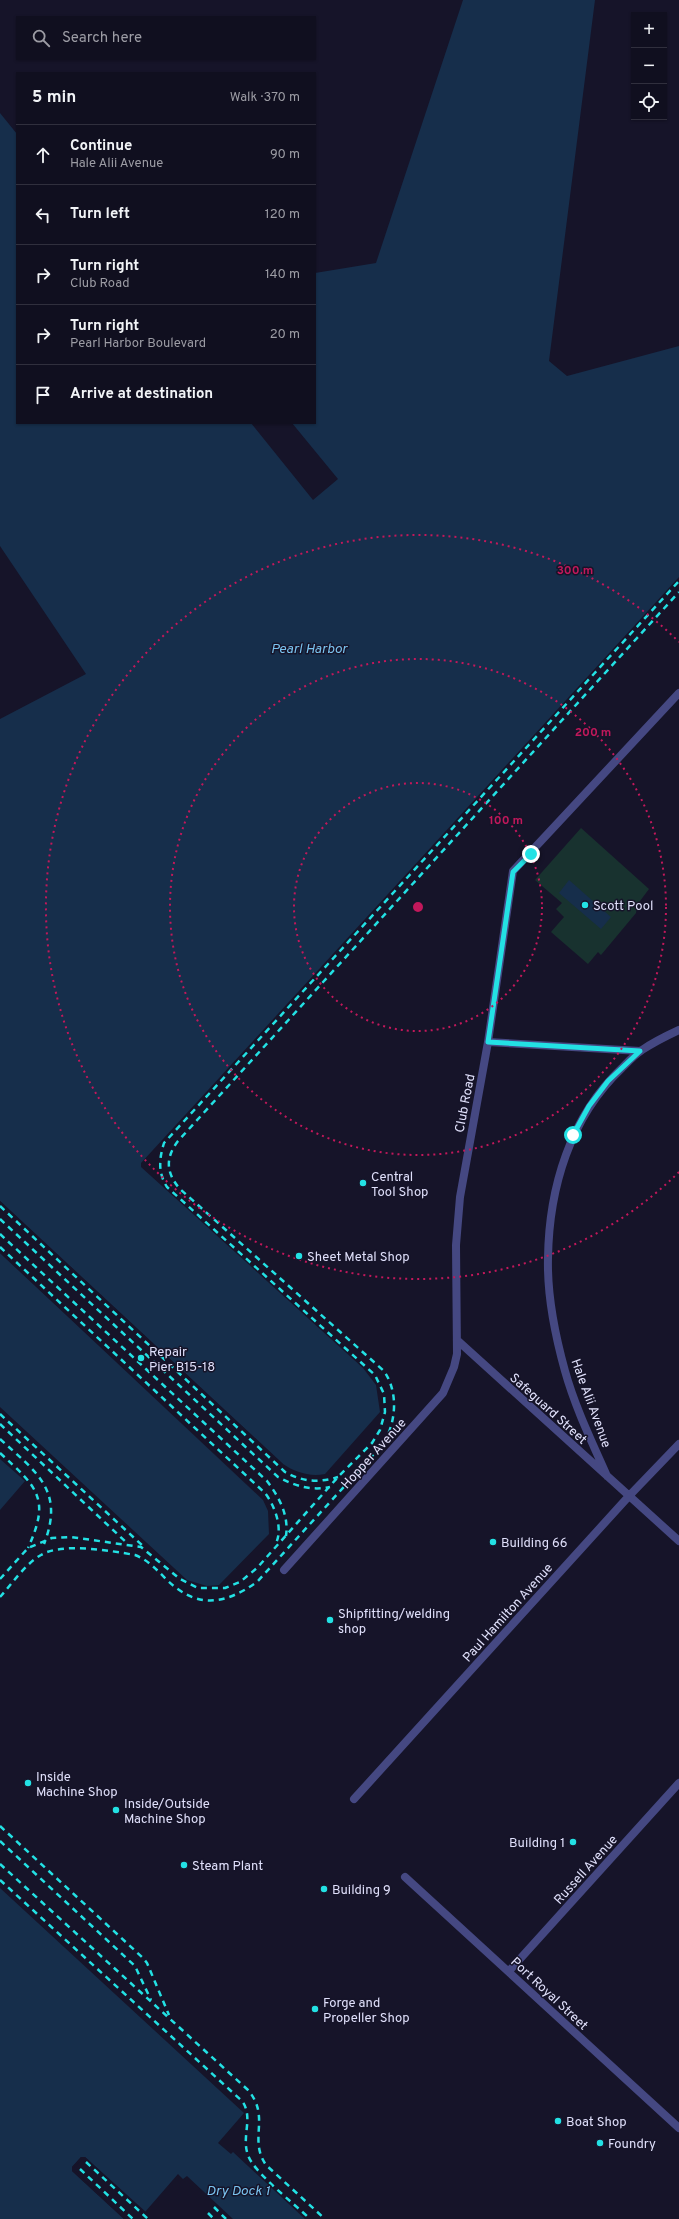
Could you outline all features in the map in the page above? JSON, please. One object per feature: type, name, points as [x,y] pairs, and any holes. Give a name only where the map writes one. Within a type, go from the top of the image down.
[{"type":"street","name":"Club Road","points":[[457,1340],[456,1245],[460,1196],[488,1042],[513,872],[679,693]]},
{"type":"street","name":"Hale Alii Avenue","points":[[607,1476],[565,1373],[553,1316],[548,1258],[554,1198],[562,1164],[573,1135],[589,1106],[608,1081],[640,1051],[679,1030]]},
{"type":"street","points":[[488,1042],[640,1051]]},
{"type":"street","name":"Safeguard Street","points":[[457,1340],[679,1541]]},
{"type":"street","name":"Hopper Avenue","points":[[284,1570],[443,1393],[454,1367],[457,1340]]},
{"type":"street","name":"Paul Hamilton Avenue","points":[[354,1798],[629,1496],[679,1444]]},
{"type":"street","name":"Russell Avenue","points":[[509,1971],[679,1783]]},
{"type":"street","name":"Port Royal Street","points":[[405,1877],[679,2128]]},
{"type":"green space","points":[[581,828],[649,889],[637,905],[636,913],[601,955],[598,952],[588,964],[551,932],[564,917],[556,909],[562,903],[535,880]]},
{"type":"water","name":"Pearl Harbor","points":[[463,0],[595,0],[549,361],[567,376],[679,346],[679,577],[141,1163],[141,1167],[363,1368],[376,1385],[380,1412],[325,1474],[313,1475],[297,1471],[283,1464],[0,1201],[0,719],[86,674],[0,546],[0,113],[16,133],[16,424],[316,424],[316,273],[376,263]]},
{"type":"water","name":"Scott Pool","points":[[569,880],[611,917],[601,929],[559,893]]},
{"type":"water","points":[[0,1253],[263,1500],[268,1511],[269,1534],[219,1585],[207,1586],[187,1580],[0,1407]]},
{"type":"water","points":[[0,1459],[25,1481],[0,1510]]},
{"type":"water","name":"Dry Dock 1","points":[[0,1888],[244,2113],[218,2143],[231,2154],[233,2152],[305,2219],[233,2219],[187,2176],[183,2179],[178,2174],[145,2212],[85,2157],[81,2157],[72,2167],[72,2171],[124,2219],[0,2219]]},
{"type":"pier","points":[[252,424],[293,424],[338,479],[313,500]]},
{"type":"pier","points":[[0,1201],[283,1464],[281,1465],[0,1204]]},
{"type":"pier","points":[[0,1251],[258,1490],[257,1492],[0,1253]]},
{"type":"pier","points":[[81,2157],[85,2157],[147,2213],[144,2213],[85,2159],[82,2159],[74,2170],[126,2219],[124,2219],[72,2171],[72,2167]]},
{"type":"railway","points":[[0,1579],[28,1548],[52,1538],[71,1537],[141,1547],[180,1579],[198,1588],[225,1588],[240,1582],[257,1568],[338,1477],[372,1443],[380,1430],[385,1412],[384,1394],[375,1375],[167,1187],[164,1182],[160,1166],[164,1143],[679,581]]},
{"type":"railway","points":[[0,1597],[24,1569],[41,1555],[50,1551],[74,1548],[101,1550],[140,1557],[148,1562],[178,1589],[189,1596],[211,1600],[222,1599],[233,1595],[245,1590],[257,1582],[383,1444],[391,1427],[394,1408],[392,1389],[384,1371],[180,1189],[175,1183],[170,1171],[169,1159],[171,1153],[178,1141],[679,592]]},
{"type":"railway","points":[[0,1206],[285,1472],[305,1480],[318,1481],[338,1477]]},
{"type":"railway","points":[[0,1219],[278,1477],[303,1487],[330,1487]]},
{"type":"railway","points":[[0,1234],[267,1481],[282,1507],[287,1528],[286,1536]]},
{"type":"railway","points":[[0,1247],[265,1493],[272,1504],[277,1518],[279,1532],[275,1545]]},
{"type":"railway","points":[[0,1414],[144,1547]]},
{"type":"railway","points":[[0,1424],[128,1544]]},
{"type":"railway","points":[[0,1439],[35,1472],[49,1496],[51,1509],[50,1525],[44,1544]]},
{"type":"railway","points":[[0,1453],[23,1475],[36,1494],[39,1505],[39,1517],[28,1548]]},
{"type":"railway","points":[[0,1826],[143,1958],[147,1963],[169,2015]]},
{"type":"railway","points":[[0,1841],[135,1966],[151,2000]]},
{"type":"railway","points":[[0,1864],[248,2090],[255,2100],[258,2109],[259,2146],[261,2155],[266,2165],[325,2219]]},
{"type":"railway","points":[[0,1880],[242,2101],[247,2114],[246,2148],[252,2162],[266,2179],[310,2219]]},
{"type":"railway","points":[[86,2162],[148,2219]]},
{"type":"railway","points":[[80,2169],[133,2219]]},
{"type":"railway","points":[[214,2207],[226,2219]]},
{"type":"railway","points":[[208,2213],[214,2219]]},
{"type":"place","name":"Scott Pool","points":[[585,905]]},
{"type":"place","name":"Central Tool Shop","points":[[363,1183]]},
{"type":"place","name":"Sheet Metal Shop","points":[[299,1256]]},
{"type":"place","name":"Repair Pier B15-18","points":[[141,1358]]},
{"type":"place","name":"Building 66","points":[[493,1542]]},
{"type":"place","name":"Shipfitting/welding shop","points":[[330,1620]]},
{"type":"place","name":"Inside Machine Shop","points":[[28,1783]]},
{"type":"place","name":"Inside/Outside Machine Shop","points":[[116,1810]]},
{"type":"place","name":"Building 1","points":[[573,1842]]},
{"type":"place","name":"Steam Plant","points":[[184,1865]]},
{"type":"place","name":"Building 9","points":[[324,1889]]},
{"type":"place","name":"Forge and Propeller Shop","points":[[315,2009]]},
{"type":"place","name":"Boat Shop","points":[[558,2121]]},
{"type":"place","name":"Foundry","points":[[600,2143]]},
{"type":"route","points":[[531,854],[513,872],[488,1042],[640,1051],[608,1081],[589,1106],[573,1135]]}]
